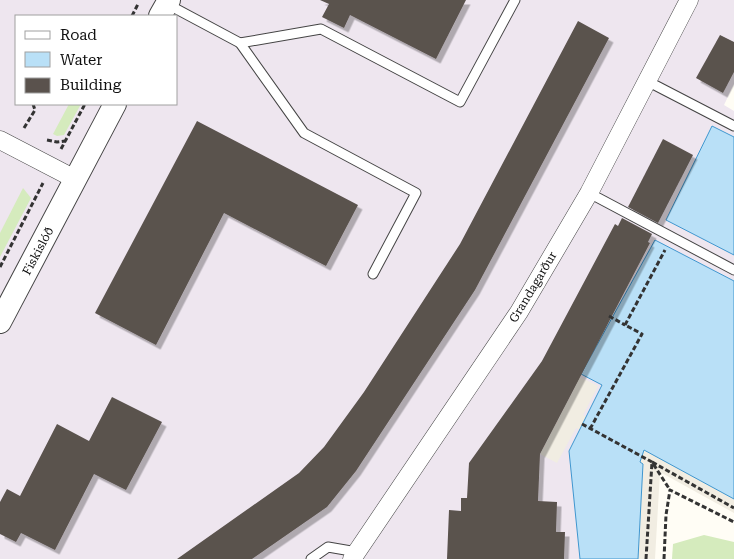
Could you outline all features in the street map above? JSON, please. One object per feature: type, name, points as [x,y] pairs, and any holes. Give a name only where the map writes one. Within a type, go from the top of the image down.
[{"type":"street","name":"Grandagarður","points":[[354,556],[519,312],[589,193],[647,81],[681,2]]},
{"type":"street","name":"Fiskislóð","points":[[0,322],[113,105]]},
{"type":"street","points":[[0,140],[75,179]]},
{"type":"lane","points":[[240,44],[322,29],[460,102],[515,0]]},
{"type":"lane","points":[[165,7],[240,44],[304,133],[416,193],[373,274]]},
{"type":"lane","points":[[647,81],[734,126]]},
{"type":"lane","points":[[589,193],[734,270]]},
{"type":"lane","points":[[311,559],[328,547],[354,556]]},
{"type":"path","points":[[132,15],[140,0]]},
{"type":"path","points":[[24,128],[35,110],[33,105]]},
{"type":"path","points":[[46,139],[57,142],[66,141],[85,105]]},
{"type":"path","points":[[0,267],[37,195]]},
{"type":"path","points":[[625,325],[672,237]]},
{"type":"path","points":[[590,428],[642,334],[609,316]]},
{"type":"path","points":[[582,424],[734,508]]},
{"type":"path","points":[[652,462],[670,490],[734,522]]},
{"type":"path","points":[[646,559],[652,462]]},
{"type":"path","points":[[664,559],[666,515],[670,490]]},
{"type":"shaded area","points":[[0,0],[734,0],[734,84],[724,105],[734,111],[734,137],[712,126],[666,219],[734,255],[734,281],[655,240],[582,375],[602,385],[569,451],[638,559],[0,559]]},
{"type":"shaded area","points":[[580,377],[598,386],[583,415],[734,499],[734,513],[660,472],[655,559],[638,559],[643,464],[576,428],[557,463],[540,454]]},
{"type":"green space","points":[[68,105],[80,105],[64,135],[57,136],[53,134]]},
{"type":"green space","points":[[23,188],[31,198],[0,257],[0,233]]},
{"type":"green space","points":[[704,535],[734,542],[734,559],[672,559],[673,544]]},
{"type":"water","points":[[712,126],[734,137],[734,255],[666,220]]},
{"type":"water","points":[[655,240],[734,281],[734,499],[644,450],[640,462],[643,464],[638,559],[580,559],[569,451],[602,385],[581,374]]},
{"type":"building","points":[[320,0],[466,0],[436,59],[350,15],[344,28],[322,17],[329,4]]},
{"type":"building","points":[[578,21],[609,38],[475,290],[356,471],[327,507],[252,559],[177,559],[299,473],[324,447],[364,392],[460,244]]},
{"type":"building","points":[[720,35],[734,42],[734,72],[723,93],[696,78]]},
{"type":"building","points":[[197,121],[358,205],[326,266],[224,213],[156,345],[95,313]]},
{"type":"building","points":[[663,139],[693,155],[658,223],[628,207]]},
{"type":"building","points":[[622,218],[652,234],[648,242],[650,243],[540,454],[538,501],[557,502],[556,532],[565,532],[564,559],[447,559],[449,510],[461,511],[461,498],[467,498],[469,463],[542,361],[615,224],[618,226]]},
{"type":"building","points":[[112,397],[162,422],[126,490],[94,474],[55,550],[21,533],[16,542],[0,534],[0,502],[7,489],[20,496],[57,424],[89,441]]}]
